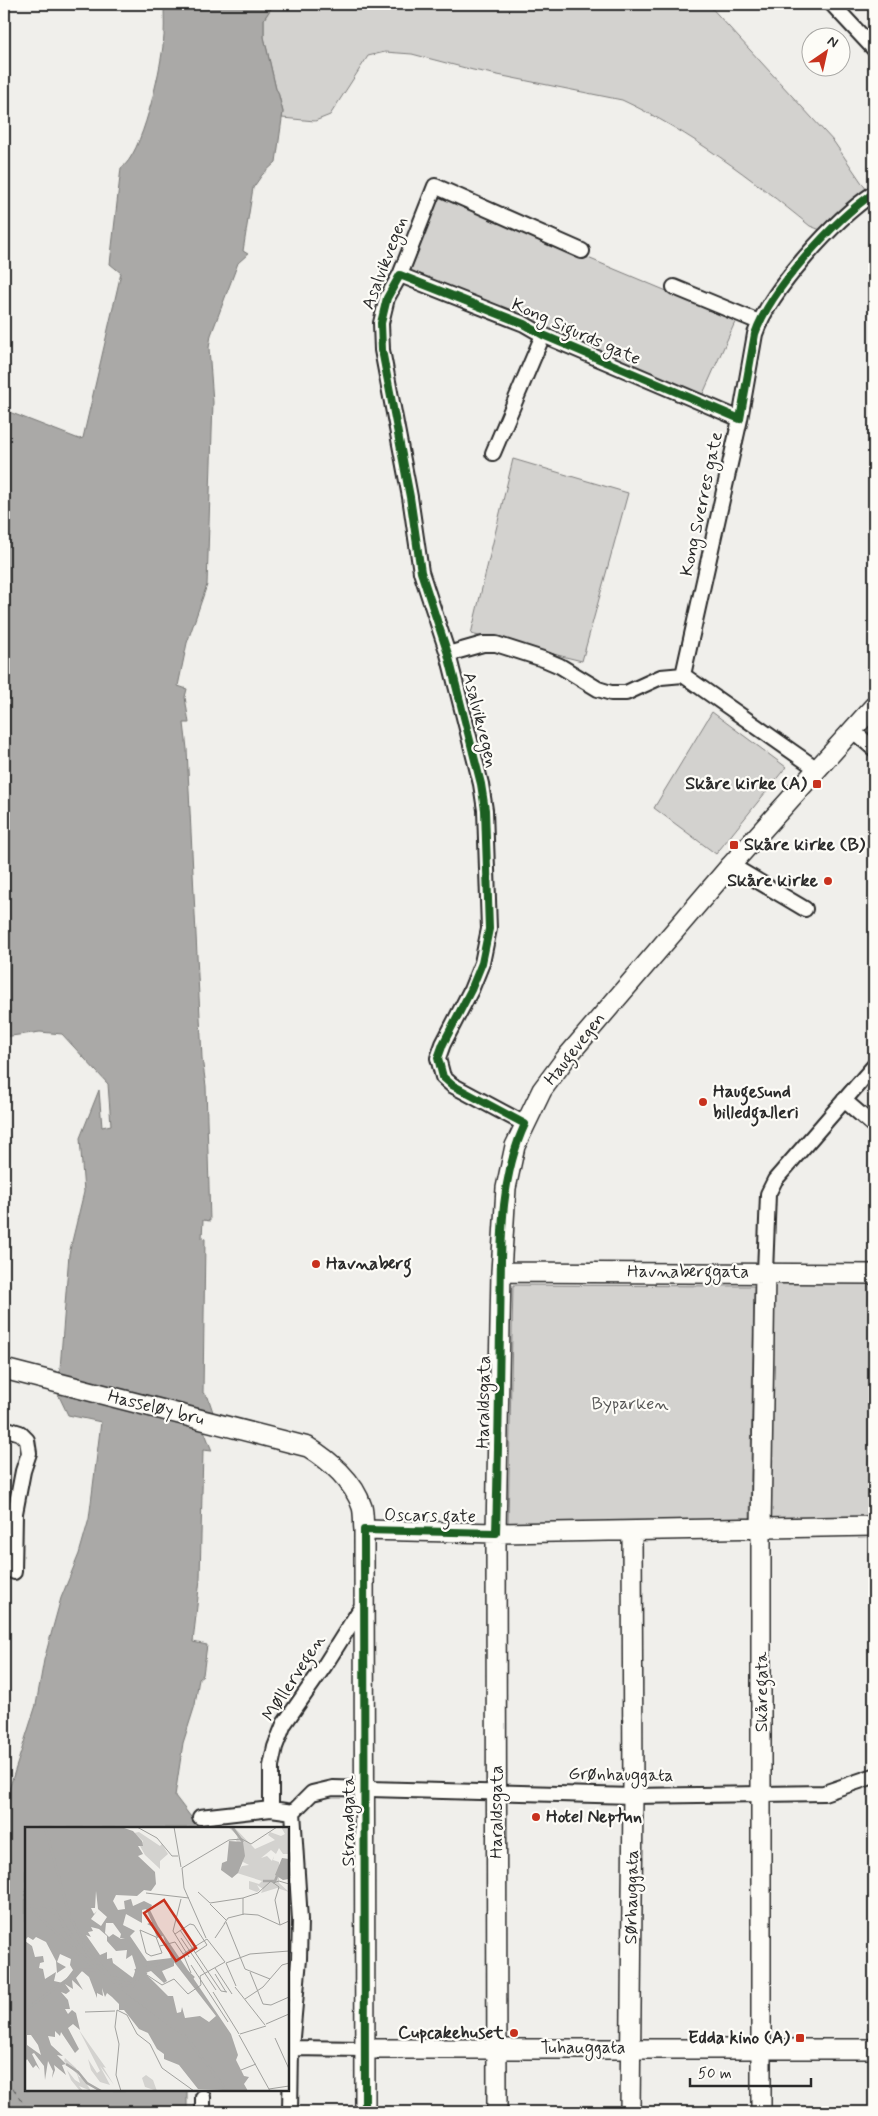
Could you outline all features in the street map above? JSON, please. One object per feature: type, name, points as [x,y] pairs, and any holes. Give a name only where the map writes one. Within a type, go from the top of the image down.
[{"type":"street","points":[[832,4],[874,49]]},
{"type":"street","name":"Asalvikvegen","points":[[525,1124],[452,1086],[443,1077],[438,1058],[482,963],[489,928],[484,802],[448,654],[421,572],[410,497],[382,350],[382,323],[387,298],[400,275],[436,186],[582,251]]},
{"type":"street","name":"Kong Sverres gate","points":[[682,674],[740,419],[755,334],[759,322],[769,305],[816,247],[849,213],[874,193]]},
{"type":"street","name":"Kong Sigurds gate","points":[[400,275],[524,324],[543,335],[740,419]]},
{"type":"street","points":[[674,287],[759,322]]},
{"type":"street","name":"Kong Sigurds gate","points":[[493,453],[543,335]]},
{"type":"street","points":[[448,654],[482,644],[496,644],[546,660],[560,666],[598,689],[611,693],[626,692],[661,677],[682,674],[817,769]]},
{"type":"street","name":"Haugevegen","points":[[501,1272],[506,1188],[515,1146],[542,1090],[565,1059],[731,865],[874,706]]},
{"type":"street","points":[[852,730],[874,749]]},
{"type":"street","points":[[731,865],[805,909]]},
{"type":"street","points":[[765,1272],[768,1194],[775,1180],[874,1066]]},
{"type":"street","points":[[844,1100],[874,1126]]},
{"type":"street","name":"Havnaberggata","points":[[501,1272],[874,1274]]},
{"type":"street","name":"Haraldsgata","points":[[497,2112],[496,1533],[501,1272]]},
{"type":"street","name":"Skåregata","points":[[761,2112],[761,1529],[765,1272]]},
{"type":"street","name":"Hasseløy bru","points":[[4,1369],[308,1447]]},
{"type":"street","points":[[4,1428],[20,1433],[27,1440],[29,1453],[23,1470],[15,1513],[14,1572]]},
{"type":"street","name":"Strandgata","points":[[308,1447],[326,1458],[353,1489],[362,1507],[364,1530],[365,2112]]},
{"type":"street","name":"Oscars gate","points":[[364,1530],[496,1533],[874,1526]]},
{"type":"street","name":"Sørhauggata","points":[[630,2112],[634,1796],[632,1531]]},
{"type":"street","name":"Møllervegen","points":[[271,1809],[271,1766],[275,1748],[284,1724],[325,1665],[364,1603]]},
{"type":"street","name":"Grønhauggata","points":[[364,1789],[634,1796],[824,1793],[874,1776]]},
{"type":"street","points":[[290,2112],[291,2048],[299,1958],[300,1920],[293,1812],[312,1793],[319,1790],[333,1788],[364,1789]]},
{"type":"street","points":[[200,1817],[271,1809],[293,1812]]},
{"type":"street","name":"Tuhauggata","points":[[291,2048],[874,2049]]},
{"type":"street","points":[[203,2097],[203,2112]]},
{"type":"green space","points":[[274,4],[708,4],[834,142],[866,189],[841,211],[826,232],[810,226],[743,173],[696,141],[622,100],[473,70],[412,54],[385,52],[368,56],[330,115],[315,121],[282,118],[283,112],[264,37],[264,19]]},
{"type":"green space","points":[[440,196],[736,320],[702,396],[409,271]]},
{"type":"green space","points":[[513,459],[628,493],[582,661],[471,634]]},
{"type":"green space","points":[[712,712],[786,767],[716,854],[654,808]]},
{"type":"green space","points":[[765,1272],[874,1274],[874,1526],[761,1529]]},
{"type":"green space","name":"Byparken","points":[[513,1285],[754,1286],[750,1520],[508,1524]]},
{"type":"shaded area","points":[[164,4],[274,4],[264,19],[264,37],[283,112],[276,162],[262,175],[253,188],[243,251],[248,254],[238,263],[211,335],[209,348],[213,402],[207,585],[187,643],[178,686],[187,689],[185,697],[189,723],[184,723],[187,749],[202,1058],[206,1086],[210,1221],[203,1220],[202,1238],[205,1239],[203,1393],[208,1397],[213,1412],[200,1420],[212,1451],[203,1450],[200,1579],[193,1642],[207,1645],[203,1675],[199,1678],[195,1705],[183,1743],[175,1796],[197,1827],[25,1827],[25,2091],[187,2091],[187,2112],[4,2112],[4,1805],[36,1705],[44,1660],[61,1598],[79,1554],[89,1519],[101,1422],[68,1415],[58,1394],[69,1254],[84,1192],[80,1138],[99,1090],[102,1127],[111,1125],[108,1084],[62,1034],[40,1032],[4,1037],[4,410],[79,439],[83,438],[121,273],[110,264],[121,168],[129,160],[136,147],[149,112],[161,58]]},
{"type":"ferry route","points":[[4,2080],[13,2088],[29,2112]]},
{"type":"cycle path","points":[[365,2112],[364,1530],[496,1533],[502,1224],[509,1172],[525,1124],[452,1085],[443,1077],[438,1058],[482,963],[489,929],[485,810],[481,784],[448,654],[421,572],[410,497],[382,350],[381,323],[387,298],[400,275],[524,324],[543,335],[740,419],[755,334],[774,297],[823,237],[874,193]]},
{"type":"place","name":"Skåre kirke (A)","points":[[817,784]]},
{"type":"place","name":"Skåre kirke (B)","points":[[734,845]]},
{"type":"place","name":"Skåre kirke","points":[[828,881]]},
{"type":"place","name":"Haugesund billedgalleri","points":[[703,1102]]},
{"type":"place","name":"Havnaberg","points":[[316,1264]]},
{"type":"place","name":"Hotel Neptun","points":[[536,1817]]},
{"type":"place","name":"Cupcakehuset","points":[[514,2033]]},
{"type":"place","name":"Edda kino (A)","points":[[800,2038]]}]
